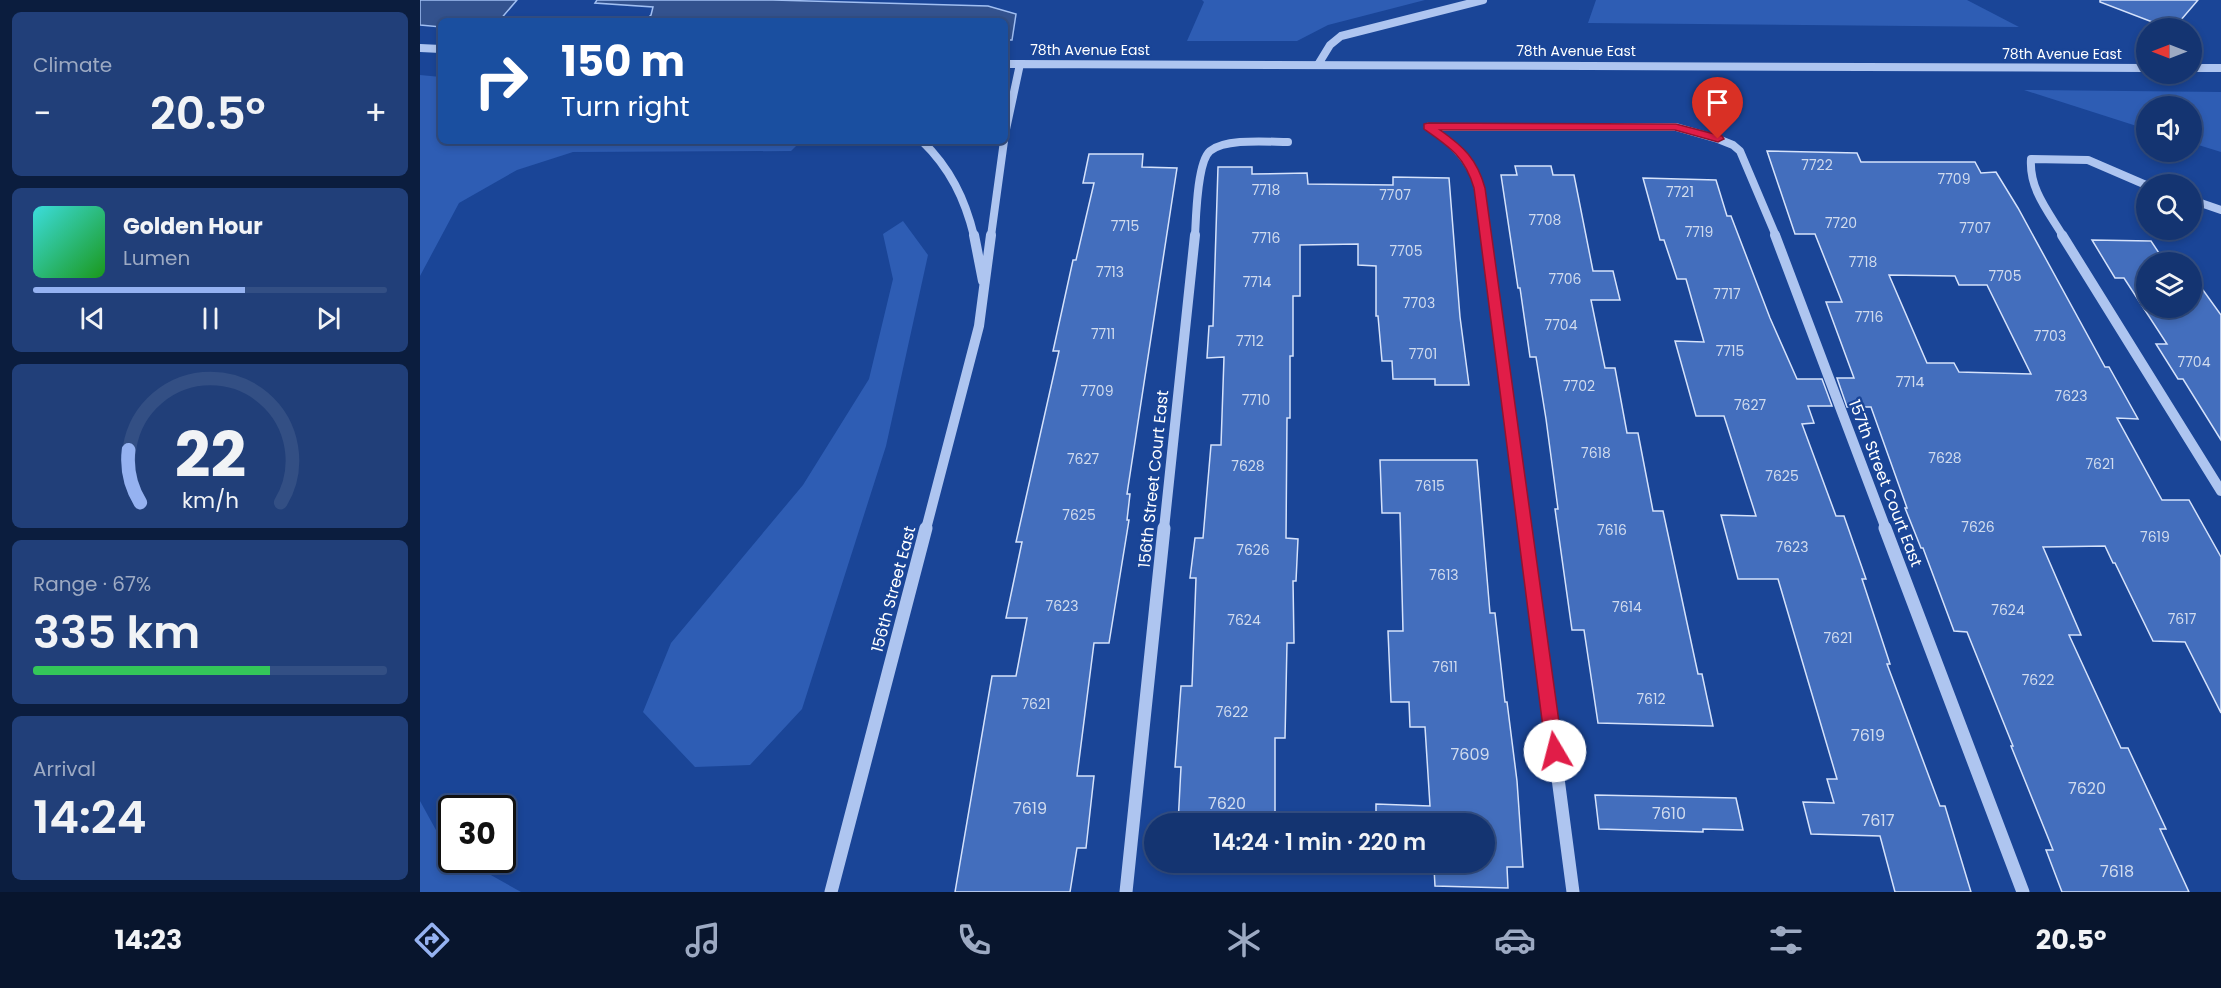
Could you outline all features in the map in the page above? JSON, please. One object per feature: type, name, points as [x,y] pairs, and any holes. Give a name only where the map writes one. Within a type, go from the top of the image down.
[{"type":"street","points":[[1319,63],[1330,45],[1341,36],[1483,0]]},
{"type":"street","points":[[420,48],[438,49]]},
{"type":"street","name":"78th Avenue East","points":[[1008,64],[1319,63],[2136,68]]},
{"type":"street","points":[[1008,120],[1020,64]]},
{"type":"street","points":[[2202,68],[2221,68]]},
{"type":"street","name":"157th Street Court East","points":[[1573,892],[1480,188],[1474,170],[1459,149],[1428,127],[1676,127],[1718,139],[1733,145],[1740,151],[1776,238],[2023,892]]},
{"type":"street","name":"156th Street Court East","points":[[1126,892],[1202,165],[1210,151],[1230,143],[1288,142]]},
{"type":"street","points":[[925,144],[953,175],[973,222],[985,294]]},
{"type":"street","name":"156th Street East","points":[[831,892],[979,326],[1004,144]]},
{"type":"street","points":[[2136,181],[2088,160],[2031,159],[2030,177],[2036,191],[2086,276],[2221,491]]},
{"type":"street","points":[[2202,203],[2221,210]]},
{"type":"shaded area","points":[[420,0],[517,0],[502,18],[438,18],[438,27],[420,25]]},
{"type":"shaded area","points":[[597,0],[773,0],[988,6],[1016,14],[1012,40],[1008,40],[1008,18],[648,18],[653,7],[595,3]]},
{"type":"shaded area","points":[[1202,0],[1425,0],[1328,25],[1297,41],[1187,41],[1204,2]]},
{"type":"shaded area","points":[[1596,0],[1967,0],[2019,27],[1588,23]]},
{"type":"shaded area","points":[[420,75],[438,77],[438,144],[798,144],[791,151],[573,152],[517,170],[459,203],[420,276]]},
{"type":"shaded area","points":[[2024,90],[2221,92],[2221,152],[2202,146],[2202,96],[2136,96],[2136,126]]},
{"type":"shaded area","points":[[903,221],[928,255],[886,446],[802,709],[750,765],[695,767],[643,712],[671,643],[803,485],[869,379],[893,279],[883,234]]},
{"type":"shaded area","points":[[420,801],[438,834],[438,873],[487,873],[521,892],[420,892]]},
{"type":"building","points":[[2100,0],[2198,0],[2183,18],[2142,18],[2100,2]]},
{"type":"building","points":[[1767,151],[1857,153],[1861,162],[1975,162],[1981,173],[1996,172],[2018,208],[2105,367],[2109,367],[2138,419],[2117,418],[2162,500],[2189,500],[2221,557],[2221,713],[2185,642],[2153,641],[2105,546],[2043,547],[2081,635],[2069,635],[2121,748],[2128,748],[2166,829],[2160,829],[2189,892],[2062,892],[2046,850],[2053,850],[2011,746],[2013,746],[1967,632],[1954,631],[1923,548],[1921,548],[1905,508],[1907,508],[1871,407],[1847,407],[1837,378],[1854,378],[1826,302],[1842,302],[1815,234],[1795,234]],"holes":[[[1889,275],[1955,276],[1959,285],[1987,285],[2031,374],[1959,372],[1954,363],[1927,363]]]},
{"type":"building","points":[[1089,154],[1143,154],[1142,167],[1177,168],[1127,494],[1130,494],[1127,520],[1129,520],[1109,643],[1094,643],[1077,776],[1094,776],[1086,848],[1077,848],[1070,892],[955,892],[992,676],[1016,676],[1027,618],[1006,618],[1022,542],[1016,542],[1059,351],[1053,351],[1073,260],[1076,260],[1094,183],[1083,183]]},
{"type":"building","points":[[1515,166],[1551,166],[1553,175],[1574,175],[1593,271],[1613,271],[1620,300],[1591,300],[1605,368],[1615,368],[1627,433],[1638,433],[1653,511],[1663,511],[1698,674],[1702,674],[1713,726],[1598,723],[1584,630],[1572,630],[1555,509],[1558,509],[1546,419],[1536,357],[1530,357],[1501,175],[1517,175]]},
{"type":"building","points":[[1218,167],[1252,167],[1252,174],[1307,173],[1308,184],[1393,185],[1393,177],[1449,178],[1460,317],[1469,385],[1435,385],[1435,379],[1393,379],[1392,361],[1382,361],[1378,316],[1376,316],[1376,266],[1358,265],[1358,244],[1300,245],[1300,296],[1293,296],[1290,418],[1287,418],[1286,538],[1298,539],[1296,581],[1293,581],[1294,643],[1287,643],[1285,738],[1275,738],[1275,813],[1179,813],[1181,767],[1175,767],[1181,686],[1192,686],[1196,578],[1190,578],[1195,538],[1203,538],[1211,445],[1221,445],[1224,357],[1207,358],[1209,326],[1213,326]]},
{"type":"building","points":[[1643,178],[1716,180],[1727,216],[1731,216],[1770,318],[1797,379],[1822,379],[1832,406],[1808,406],[1814,423],[1802,424],[1836,516],[1844,516],[1866,579],[1862,579],[1890,664],[1887,664],[1940,806],[1945,806],[1971,892],[1895,892],[1880,836],[1811,834],[1803,802],[1834,803],[1827,779],[1837,779],[1778,579],[1738,579],[1721,515],[1756,516],[1724,416],[1696,416],[1675,341],[1704,342],[1686,279],[1677,279],[1664,240],[1660,240]]},
{"type":"building","points":[[2092,240],[2151,241],[2158,252],[2136,252],[2136,296],[2124,278],[2115,278]]},
{"type":"building","points":[[2203,290],[2221,315],[2221,440],[2183,379],[2178,379],[2156,344],[2167,344],[2150,318],[2202,318]]},
{"type":"building","points":[[1380,460],[1477,460],[1490,613],[1495,613],[1517,781],[1523,867],[1507,867],[1508,888],[1435,886],[1434,873],[1495,873],[1495,813],[1376,813],[1376,804],[1430,806],[1425,727],[1410,727],[1409,702],[1391,702],[1388,631],[1403,631],[1400,513],[1382,513]]},
{"type":"building","points":[[1595,795],[1736,798],[1743,830],[1703,829],[1703,832],[1599,829]]},
{"type":"route","points":[[1555,751],[1480,188],[1474,170],[1459,149],[1428,127],[1676,127],[1718,139]]}]
